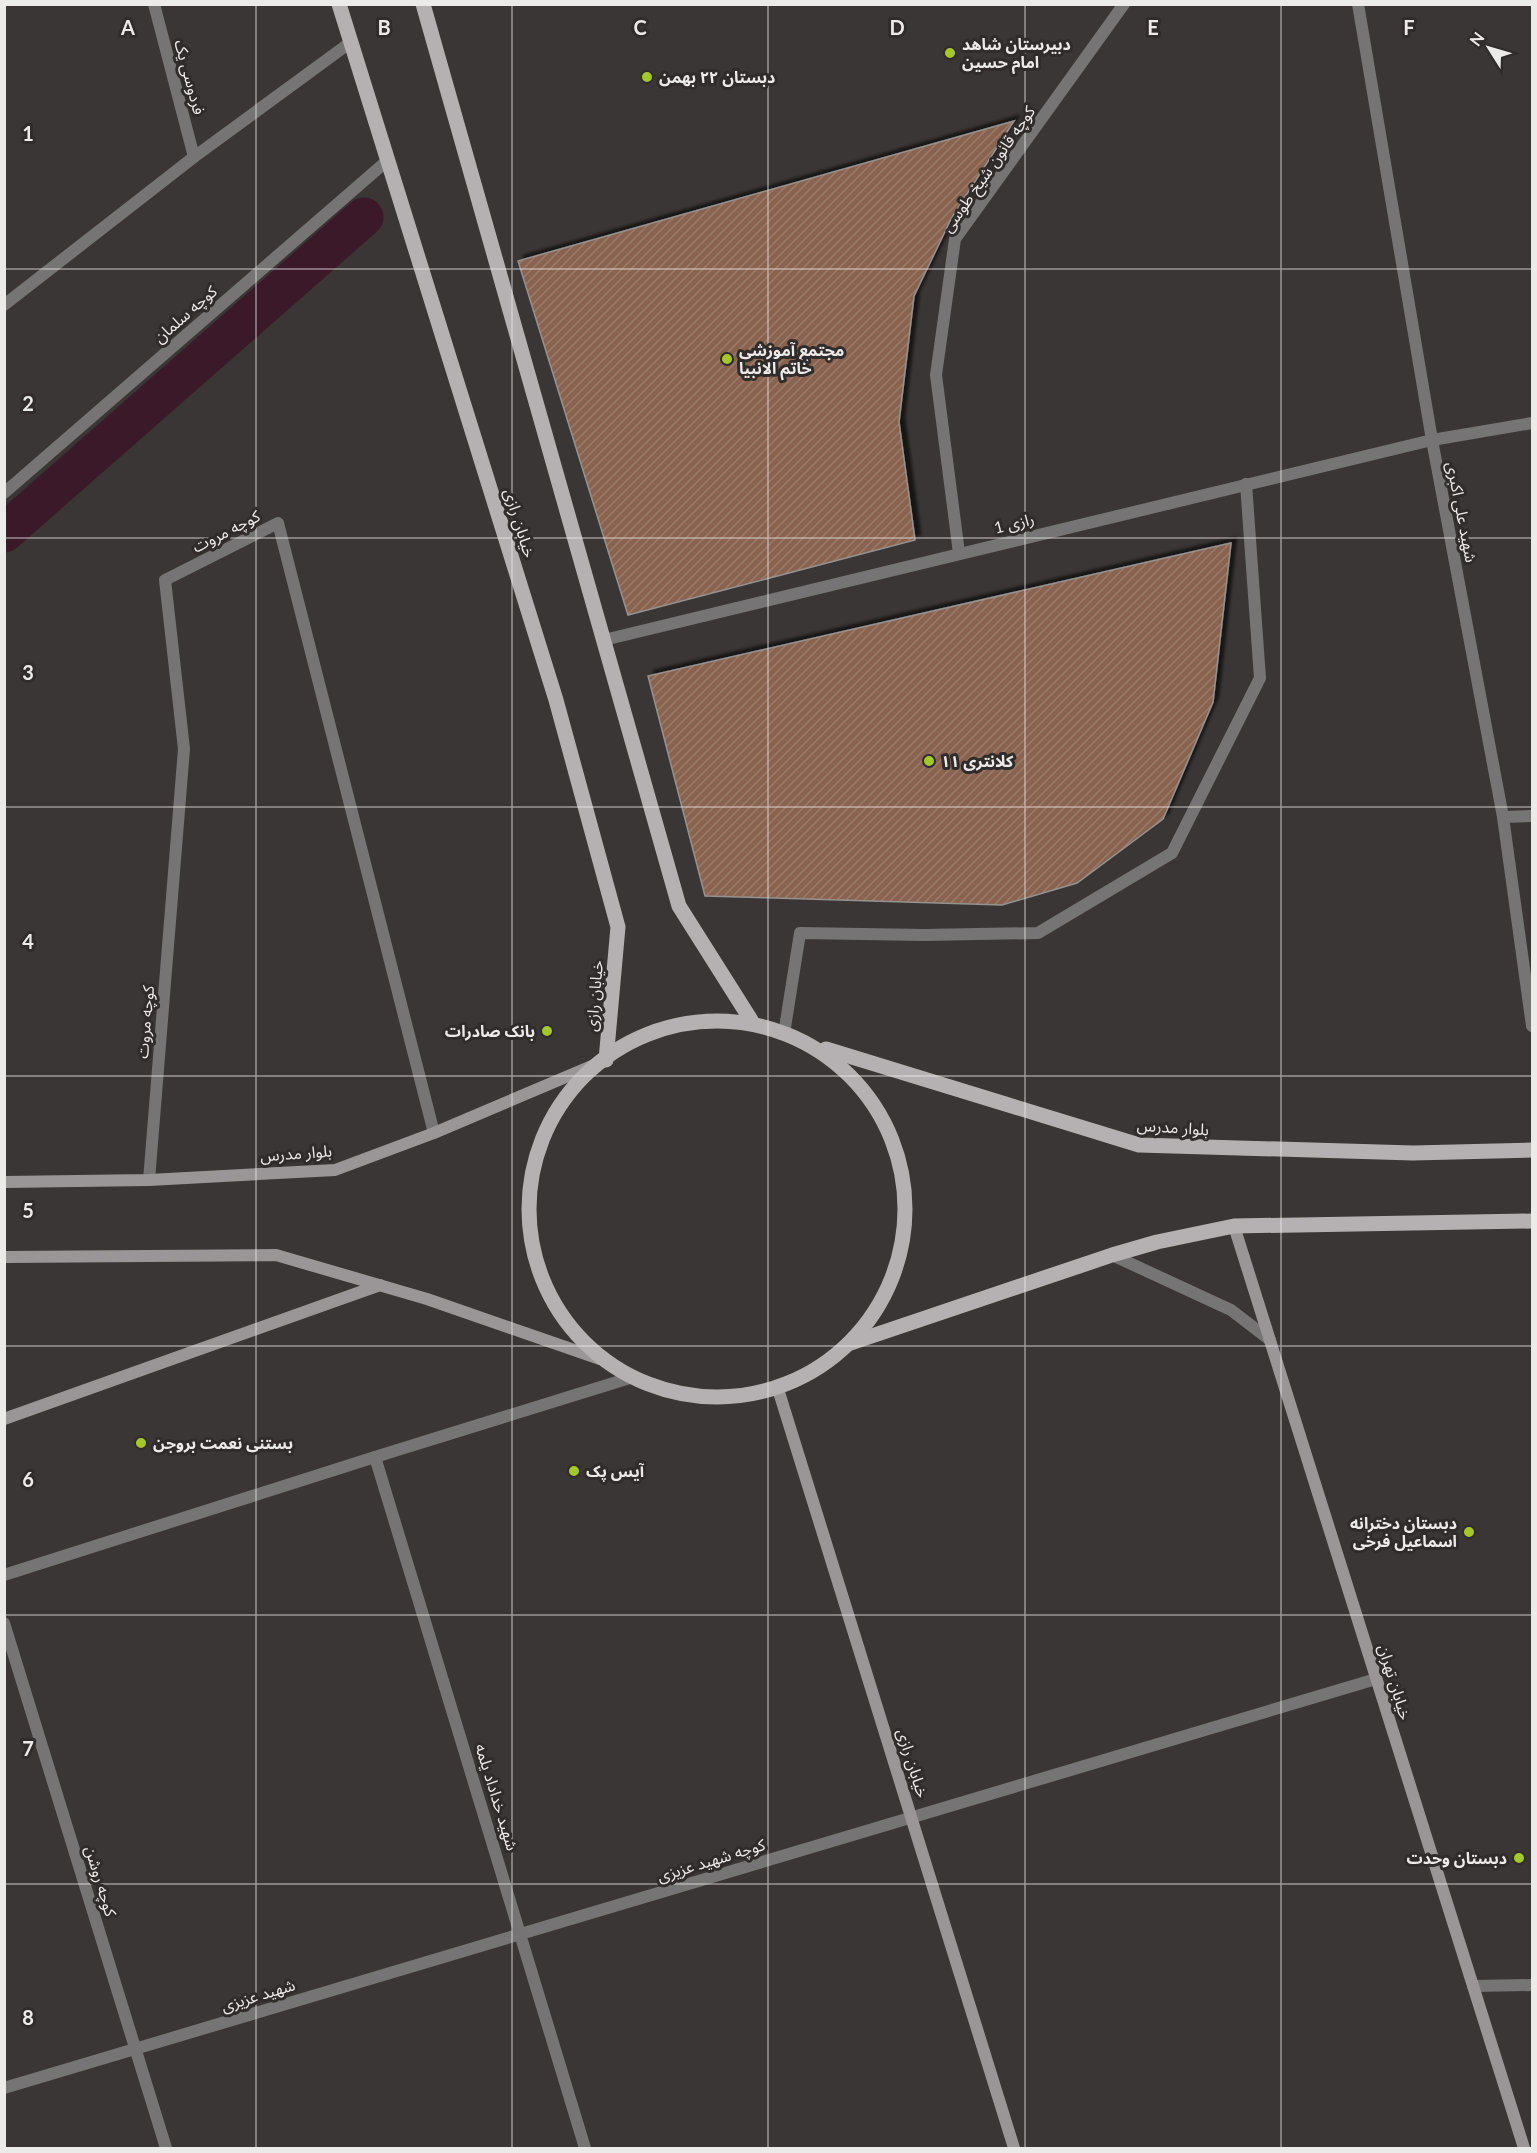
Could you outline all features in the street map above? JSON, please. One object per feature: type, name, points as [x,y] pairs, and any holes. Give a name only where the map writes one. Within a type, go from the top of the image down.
[{"type":"main road","name":"خیابان رازی","points":[[339,4],[556,700],[618,927],[606,1060]]},
{"type":"main road","points":[[423,4],[679,906],[751,1020]]},
{"type":"main road","points":[[600,1359],[559,1315],[534,1261],[527,1202],[538,1143],[568,1090],[606,1060],[679,1021],[751,1020]]},
{"type":"main road","name":"بلوار مدرس","points":[[751,1020],[826,1049],[1139,1145],[1413,1153],[1533,1150]]},
{"type":"main road","points":[[4,1257],[276,1255],[427,1299],[600,1359],[655,1389],[716,1399],[778,1389],[817,1370],[851,1343],[884,1299],[903,1248],[908,1193],[895,1139],[826,1049]]},
{"type":"main road","name":"بلوار مدرس","points":[[4,1182],[148,1180],[335,1170],[434,1132],[606,1060]]},
{"type":"main road","points":[[851,1343],[1112,1255],[1157,1242],[1234,1226],[1533,1221]]},
{"type":"main road","name":"خیابان تهران","points":[[1234,1226],[1524,2148]]},
{"type":"main road","points":[[4,1419],[381,1285]]},
{"type":"main road","name":"خیابان رازی","points":[[778,1389],[1014,2148]]},
{"type":"street","name":"فردوسی یک","points":[[154,4],[194,157]]},
{"type":"street","name":"کوچه قانون شیخ طوسی","points":[[959,553],[936,375],[956,239],[1124,4]]},
{"type":"street","name":"شهید علی اکبری","points":[[1358,4],[1432,440],[1503,817],[1533,1026]]},
{"type":"street","points":[[4,305],[194,157],[351,42]]},
{"type":"street","name":"کوچه سلمان","points":[[4,493],[388,160]]},
{"type":"street","name":"رازی 1","points":[[604,640],[1432,440],[1533,423]]},
{"type":"street","points":[[784,1034],[800,933],[924,935],[1038,933],[1172,853],[1260,678],[1246,484]]},
{"type":"street","name":"کوچه مروت","points":[[148,1180],[184,749],[165,580],[278,523],[434,1132]]},
{"type":"street","points":[[1503,817],[1533,816]]},
{"type":"street","points":[[1112,1255],[1231,1310],[1269,1340]]},
{"type":"street","points":[[4,1575],[633,1377]]},
{"type":"street","name":"شهید خداداد یلمه","points":[[375,1457],[585,2148]]},
{"type":"street","name":"کوچه روشن","points":[[4,1623],[166,2148]]},
{"type":"street","name":"کوچه شهید عزیزی","points":[[521,1934],[1376,1679]]},
{"type":"street","name":"شهید عزیزی","points":[[4,2088],[521,1934]]},
{"type":"street","points":[[1473,1986],[1533,1985]]},
{"type":"building","name":"مجتمع آموزشی خاتم الانبیا","points":[[1014,121],[952,217],[914,296],[899,422],[915,540],[628,615],[518,261]]},
{"type":"building","name":"کلانتری ۱۱","points":[[1231,543],[1213,702],[1163,819],[1077,883],[1002,905],[705,896],[648,676]]},
{"type":"waterway","points":[[4,533],[364,217]]},
{"type":"place","name":"دبیرستان شاهد امام حسین","points":[[950,53]]},
{"type":"place","name":"دبستان ۲۲ بهمن","points":[[647,77]]},
{"type":"place","name":"مجتمع آموزشی خاتم الانبیا","points":[[727,359]]},
{"type":"place","name":"کلانتری ۱۱","points":[[929,761]]},
{"type":"place","name":"بانک صادرات","points":[[547,1031]]},
{"type":"place","name":"بستنی نعمت بروجن","points":[[141,1443]]},
{"type":"place","name":"آیس پک","points":[[574,1471]]},
{"type":"place","name":"دبستان دخترانه اسماعیل فرخی","points":[[1469,1532]]},
{"type":"place","name":"دبستان وحدت","points":[[1519,1858]]}]
